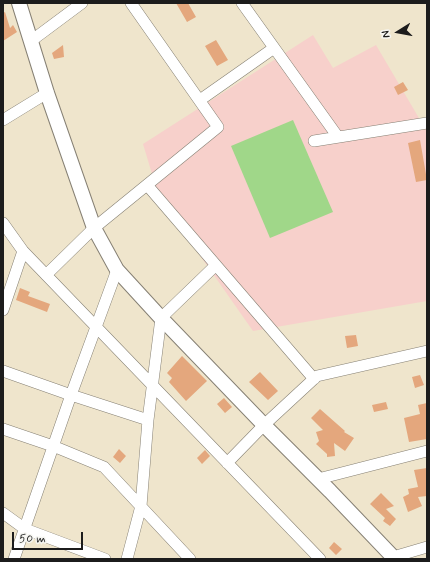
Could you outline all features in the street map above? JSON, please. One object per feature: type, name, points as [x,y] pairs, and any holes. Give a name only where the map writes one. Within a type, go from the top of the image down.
[{"type":"street","points":[[20,3],[47,93],[94,228],[117,270],[161,318],[394,558],[427,547]]},
{"type":"street","points":[[31,41],[82,3]]},
{"type":"street","points":[[46,275],[94,228],[218,127],[131,3]]},
{"type":"street","points":[[242,3],[338,137]]},
{"type":"street","points":[[200,100],[274,48]]},
{"type":"street","points":[[3,120],[47,93]]},
{"type":"street","points":[[314,141],[427,123]]},
{"type":"street","points":[[147,185],[314,379]]},
{"type":"street","points":[[3,223],[22,251],[320,559]]},
{"type":"street","points":[[3,310],[22,251]]},
{"type":"street","points":[[127,559],[141,506],[148,420],[161,318],[216,265]]},
{"type":"street","points":[[14,559],[71,395],[117,270]]},
{"type":"street","points":[[227,463],[264,425],[317,376],[427,351]]},
{"type":"street","points":[[3,371],[148,420]]},
{"type":"street","points":[[3,429],[53,446],[104,467],[190,559]]},
{"type":"street","points":[[318,479],[427,451]]},
{"type":"street","points":[[3,513],[25,529],[105,559]]},
{"type":"shaded area","points":[[313,35],[333,68],[376,45],[426,130],[427,301],[253,331],[159,197],[143,144]]},
{"type":"green space","points":[[293,120],[333,212],[270,238],[231,146]]},
{"type":"building","points":[[176,3],[188,3],[196,17],[187,22]]},
{"type":"building","points":[[5,12],[10,28],[13,25],[17,32],[3,41],[3,13]]},
{"type":"building","points":[[216,40],[228,60],[217,66],[205,46]]},
{"type":"building","points":[[63,45],[64,57],[54,59],[52,53]]},
{"type":"building","points":[[403,82],[408,90],[398,95],[394,87]]},
{"type":"building","points":[[420,140],[427,180],[416,182],[408,143]]},
{"type":"building","points":[[20,288],[30,292],[28,296],[50,304],[47,312],[16,300]]},
{"type":"building","points":[[356,335],[358,346],[347,348],[345,336]]},
{"type":"building","points":[[182,356],[207,381],[186,401],[169,382],[172,378],[167,373]]},
{"type":"building","points":[[260,372],[278,391],[268,400],[249,382]]},
{"type":"building","points":[[420,375],[424,385],[415,388],[412,377]]},
{"type":"building","points":[[224,398],[232,407],[225,413],[217,404]]},
{"type":"building","points":[[386,402],[388,409],[374,412],[372,405]]},
{"type":"building","points":[[427,403],[427,439],[409,442],[404,418],[420,414],[418,405]]},
{"type":"building","points":[[320,409],[345,431],[344,432],[354,438],[345,451],[334,443],[335,456],[327,457],[327,454],[316,444],[319,441],[316,432],[323,430],[311,418]]},
{"type":"building","points":[[119,449],[126,456],[120,463],[113,457]]},
{"type":"building","points":[[205,450],[210,456],[202,464],[197,458]]},
{"type":"building","points":[[427,468],[427,496],[418,497],[422,506],[408,512],[403,497],[409,494],[408,489],[418,487],[414,470]]},
{"type":"building","points":[[381,493],[394,506],[386,509],[396,519],[390,526],[383,521],[385,518],[370,504]]},
{"type":"building","points":[[334,542],[342,549],[336,555],[329,548]]}]
